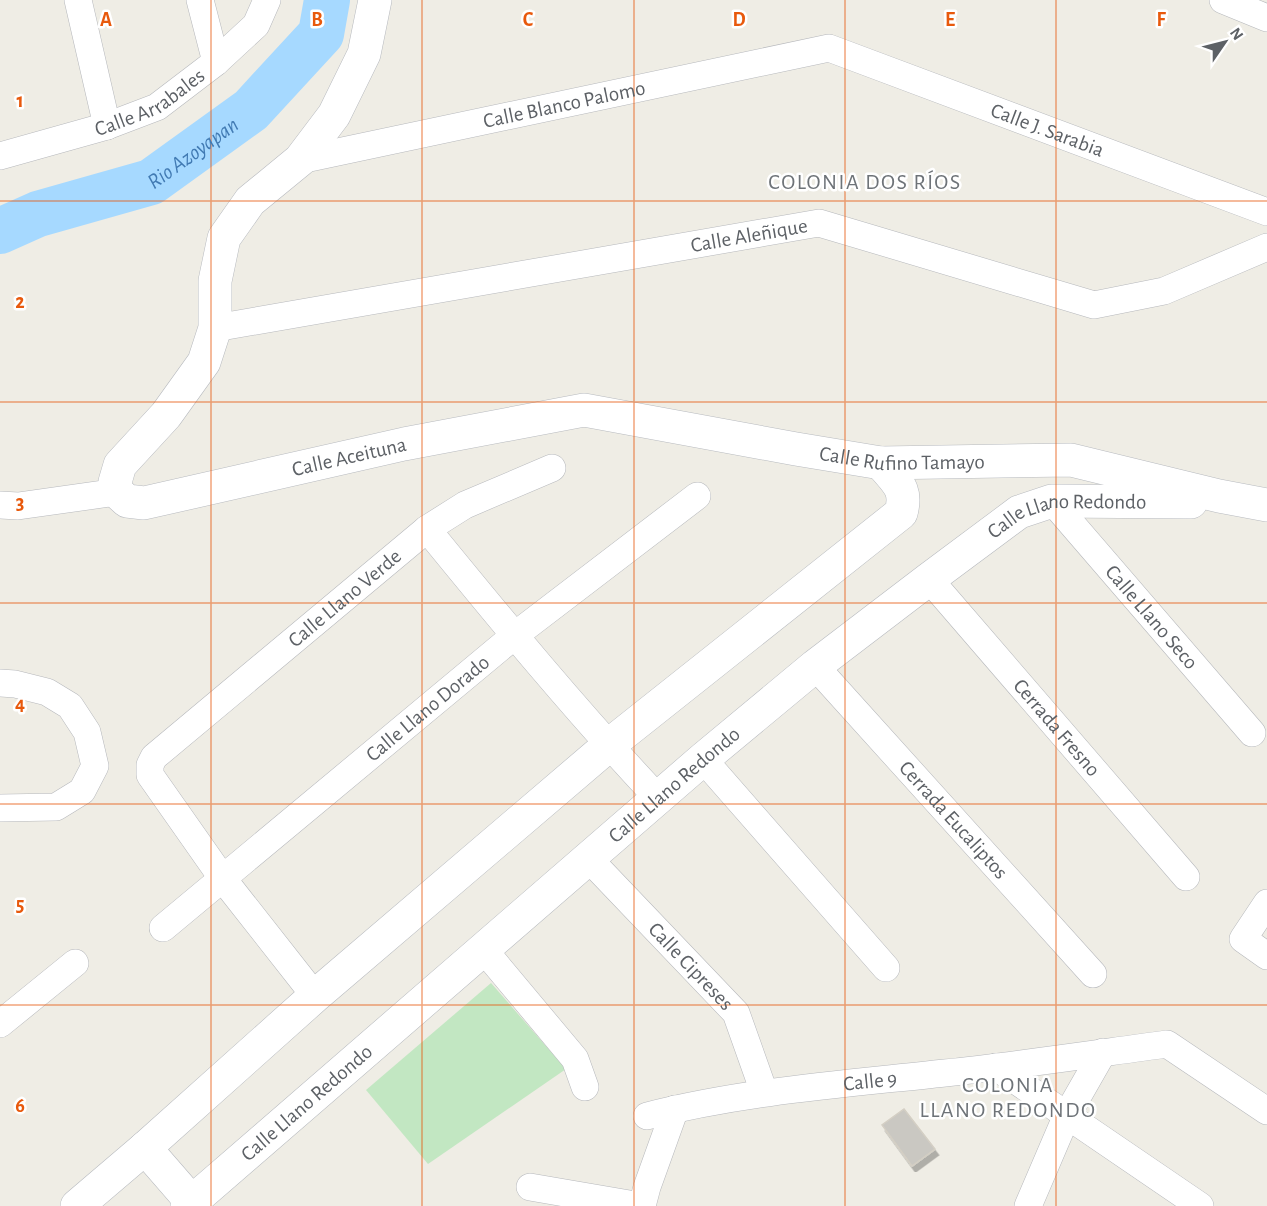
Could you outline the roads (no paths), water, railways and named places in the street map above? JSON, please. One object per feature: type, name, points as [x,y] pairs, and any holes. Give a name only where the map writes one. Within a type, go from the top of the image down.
[{"type":"street","points":[[78,0],[107,126]]},
{"type":"street","points":[[200,0],[216,62]]},
{"type":"street","name":"Calle Arrabales","points":[[0,156],[107,126],[157,106],[216,62],[256,25],[267,0]]},
{"type":"street","points":[[0,505],[18,506],[117,492],[115,482],[120,465],[165,415],[204,362],[215,328],[215,281],[224,238],[250,201],[300,160],[334,115],[364,54],[375,0]]},
{"type":"street","points":[[1223,0],[1267,18]]},
{"type":"street","name":"Calle Blanco Palomo","points":[[300,160],[829,48]]},
{"type":"street","name":"Calle J. Sarabia","points":[[829,48],[1267,212]]},
{"type":"street","name":"Calle Aleñique","points":[[215,328],[819,223],[1094,305],[1164,291],[1267,247]]},
{"type":"street","name":"Calle Aceituna","points":[[117,492],[128,501],[144,503],[404,444],[584,410]]},
{"type":"street","name":"Calle Rufino Tamayo","points":[[584,410],[881,463],[1071,460],[1219,496],[1267,505]]},
{"type":"street","points":[[77,1206],[315,996],[609,745],[901,513],[904,500],[901,487],[881,463]]},
{"type":"street","name":"Calle Llano Verde","points":[[224,879],[150,776],[150,765],[154,757],[428,529],[465,505],[552,468]]},
{"type":"street","name":"Calle Llano Dorado","points":[[163,928],[514,636],[697,496]]},
{"type":"street","name":"Calle Llano Redondo","points":[[189,1204],[704,759],[816,666],[1019,512],[1052,501],[1187,503],[1219,496]]},
{"type":"street","name":"Calle Llano Seco","points":[[1052,501],[1252,733]]},
{"type":"street","points":[[428,529],[514,636],[658,798]]},
{"type":"street","name":"Cerrada Fresno","points":[[929,579],[1185,877]]},
{"type":"street","name":"Cerrada Eucaliptos","points":[[816,666],[1093,974]]},
{"type":"street","points":[[0,683],[15,684],[47,692],[70,706],[87,732],[95,766],[82,792],[56,807],[0,808]]},
{"type":"street","points":[[704,759],[886,968]]},
{"type":"street","name":"Calle Cipreses","points":[[589,859],[736,1014],[764,1092]]},
{"type":"street","points":[[224,879],[315,996]]},
{"type":"street","points":[[1267,903],[1243,939],[1267,956]]},
{"type":"street","points":[[484,950],[575,1059],[585,1087]]},
{"type":"street","points":[[0,1024],[75,963]]},
{"type":"street","name":"Calle 9","points":[[647,1116],[764,1092],[996,1068],[1167,1044],[1267,1111]]},
{"type":"street","points":[[1028,1206],[1067,1115],[1103,1052]]},
{"type":"street","points":[[996,1068],[1200,1206]]},
{"type":"street","points":[[530,1187],[641,1206],[675,1109]]},
{"type":"street","points":[[145,1148],[189,1204]]},
{"type":"waterway","name":"Rio Azoyapan","points":[[0,231],[38,214],[151,182],[251,110],[321,34],[327,0]]},
{"type":"district","name":"COLONIA DOS RÍOS","points":[[865,181]]},
{"type":"district","name":"COLONIA LLANO REDONDO","points":[[1008,1096]]}]
